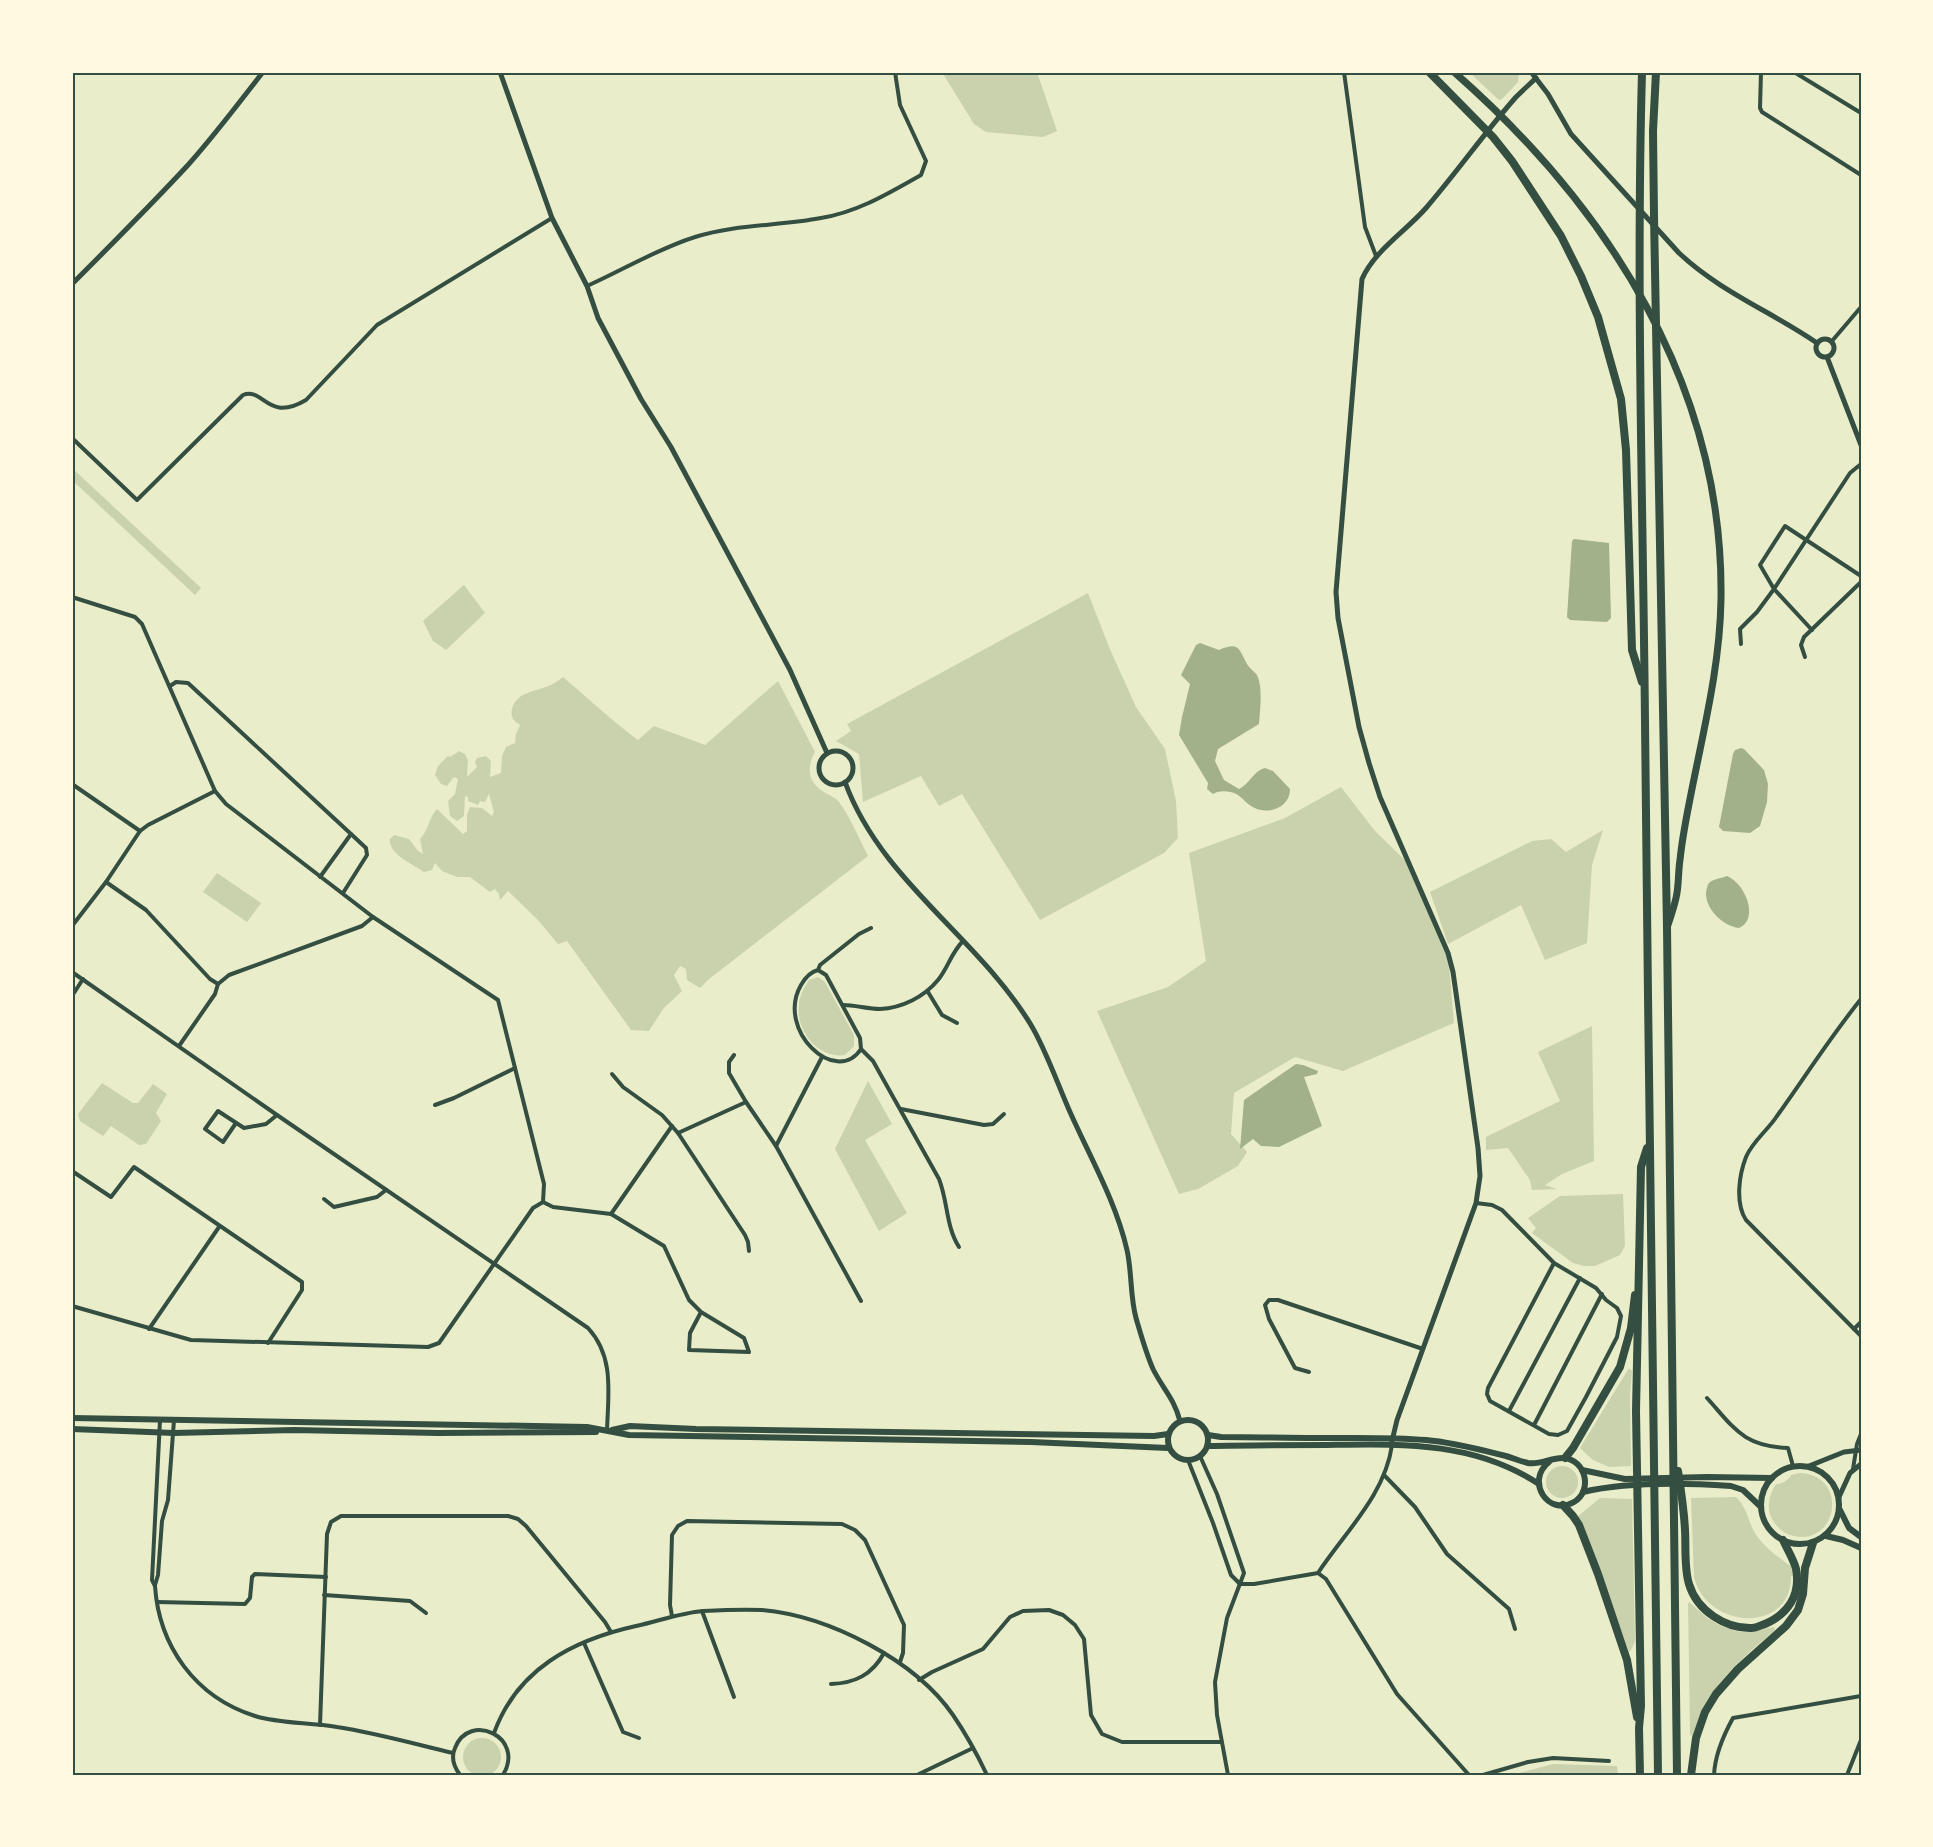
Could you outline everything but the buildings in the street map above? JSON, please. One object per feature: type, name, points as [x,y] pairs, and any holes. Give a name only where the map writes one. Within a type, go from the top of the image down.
[{"type":"highway","points":[[1429,72],[1493,136],[1512,161],[1561,236],[1598,317],[1621,399],[1626,450],[1632,650],[1645,692]]},
{"type":"highway","points":[[1454,72],[1481,96],[1536,154],[1593,220],[1617,254],[1648,308],[1679,371],[1696,423],[1711,489],[1720,563],[1719,645],[1683,835],[1677,896],[1667,927]]},
{"type":"highway","points":[[1642,72],[1640,396],[1658,1775]]},
{"type":"highway","points":[[1656,72],[1653,131],[1655,306],[1667,927],[1677,1775]]},
{"type":"highway","points":[[1640,1775],[1636,1412],[1641,1167],[1650,1140]]},
{"type":"highway","points":[[1565,1458],[1620,1367],[1631,1328],[1639,1261]]},
{"type":"highway","points":[[1674,1438],[1684,1517],[1689,1584],[1703,1607],[1715,1618],[1729,1624],[1755,1628],[1784,1613],[1793,1599],[1796,1588],[1796,1569],[1783,1540]]},
{"type":"highway","points":[[1563,1505],[1579,1525],[1598,1574],[1627,1660],[1639,1728]]},
{"type":"highway","points":[[1691,1775],[1696,1738],[1705,1712],[1716,1694],[1738,1670],[1786,1626],[1798,1610],[1803,1594],[1805,1568],[1813,1543]]},
{"type":"main road","points":[[72,1418],[587,1427],[629,1435],[652,1436],[937,1440],[1168,1448]]},
{"type":"main road","points":[[1187,1419],[1200,1424],[1208,1435],[1208,1446],[1200,1456],[1188,1460],[1176,1457],[1168,1448],[1168,1434],[1180,1421],[1187,1419]]},
{"type":"main road","points":[[72,1429],[174,1433],[294,1430],[438,1433],[607,1431],[630,1426],[696,1430],[1154,1436],[1168,1434]]},
{"type":"main road","points":[[1208,1435],[1392,1441],[1428,1446],[1506,1466],[1539,1484]]},
{"type":"main road","points":[[1208,1446],[1428,1440],[1503,1455],[1526,1463],[1536,1464],[1565,1458],[1575,1462],[1582,1470],[1586,1481],[1583,1492],[1575,1502],[1556,1505],[1541,1493],[1539,1484],[1541,1470],[1549,1462]]},
{"type":"main road","points":[[1840,1509],[1835,1524],[1826,1536],[1813,1543],[1797,1544],[1783,1540],[1769,1529],[1762,1516],[1761,1507],[1764,1489],[1781,1470],[1793,1466],[1809,1466],[1830,1479],[1839,1497],[1840,1509],[1849,1528],[1861,1537]]},
{"type":"main road","points":[[1582,1470],[1625,1483],[1731,1486],[1743,1490],[1761,1507]]},
{"type":"main road","points":[[1583,1492],[1625,1483],[1707,1477],[1772,1478]]},
{"type":"main road","points":[[1826,1536],[1861,1548]]},
{"type":"street","points":[[72,284],[128,230],[189,164],[263,72]]},
{"type":"street","points":[[500,72],[552,218],[587,286],[598,318],[641,399],[671,447],[790,670],[827,753]]},
{"type":"street","points":[[587,286],[695,237],[726,230],[821,218],[844,212],[873,202],[921,175],[926,161],[900,105],[895,72]]},
{"type":"street","points":[[1344,72],[1365,227],[1376,255]]},
{"type":"street","points":[[1531,72],[1548,94],[1571,134],[1679,253],[1713,279],[1816,343]]},
{"type":"street","points":[[1761,72],[1760,108],[1762,112],[1861,174]]},
{"type":"street","points":[[1794,72],[1861,113]]},
{"type":"street","points":[[1188,1460],[1231,1575],[1240,1584],[1254,1584],[1318,1573],[1378,1490],[1389,1461],[1397,1420],[1476,1203],[1480,1176],[1478,1148],[1453,972],[1448,953],[1380,797],[1368,763],[1338,618],[1336,592],[1362,279],[1376,255],[1412,223],[1517,97],[1536,78]]},
{"type":"street","points":[[72,438],[137,500],[243,395],[250,392],[265,403],[285,409],[306,400],[377,325],[552,218]]},
{"type":"street","points":[[1832,341],[1861,307]]},
{"type":"street","points":[[1816,343],[1824,338],[1832,341],[1834,351],[1827,357]]},
{"type":"street","points":[[1816,343],[1816,352],[1827,357]]},
{"type":"street","points":[[1827,357],[1861,445]]},
{"type":"street","points":[[1742,644],[1740,630],[1774,589],[1850,473],[1861,464]]},
{"type":"street","points":[[1812,630],[1774,589],[1760,565],[1785,525],[1861,576]]},
{"type":"street","points":[[1805,657],[1802,645],[1804,637],[1861,582]]},
{"type":"street","points":[[72,597],[135,617],[142,624],[215,791],[226,804],[373,917],[498,1000],[544,1184],[543,1202]]},
{"type":"street","points":[[170,686],[176,682],[188,683],[366,848],[368,855],[343,894]]},
{"type":"street","points":[[839,751],[849,757],[853,767],[852,773],[845,782],[829,784],[821,777],[819,766],[823,756],[827,753],[839,751]]},
{"type":"street","points":[[845,782],[852,802],[884,853],[1010,995],[1032,1027],[1114,1211],[1127,1248],[1135,1315],[1154,1371],[1176,1405],[1180,1421]]},
{"type":"street","points":[[72,784],[140,831]]},
{"type":"street","points":[[72,926],[140,831],[215,791]]},
{"type":"street","points":[[320,877],[351,834]]},
{"type":"street","points":[[105,882],[146,910],[210,979],[218,984]]},
{"type":"street","points":[[179,1046],[215,994],[218,984],[229,975],[362,926],[373,917]]},
{"type":"street","points":[[818,970],[820,965],[841,947],[871,928]]},
{"type":"street","points":[[843,1005],[887,1008],[905,1004],[928,992],[963,941]]},
{"type":"street","points":[[861,1049],[856,1056],[845,1060],[832,1060],[822,1057],[809,1047],[800,1034],[794,1010],[797,993],[811,972],[818,970],[824,973],[860,1038],[861,1049],[873,1061],[939,1179],[952,1235],[960,1248]]},
{"type":"street","points":[[72,972],[588,1328],[598,1341],[607,1364],[607,1431]]},
{"type":"street","points":[[72,996],[83,980]]},
{"type":"street","points":[[928,992],[942,1014],[957,1023]]},
{"type":"street","points":[[1861,999],[1830,1039],[1771,1125],[1749,1151],[1743,1166],[1739,1195],[1740,1209],[1746,1220],[1861,1336]]},
{"type":"street","points":[[734,1055],[729,1062],[729,1073],[776,1146],[861,1301]]},
{"type":"street","points":[[776,1146],[822,1057]]},
{"type":"street","points":[[435,1105],[515,1068]]},
{"type":"street","points":[[612,1074],[623,1087],[662,1115],[678,1133],[745,1235],[748,1251]]},
{"type":"street","points":[[678,1133],[746,1102]]},
{"type":"street","points":[[900,1109],[984,1125],[993,1124],[1004,1114]]},
{"type":"street","points":[[236,1123],[223,1142],[206,1129],[218,1111],[244,1128],[266,1124],[277,1115]]},
{"type":"street","points":[[611,1214],[672,1126]]},
{"type":"street","points":[[72,1171],[111,1197],[134,1167],[302,1282],[303,1290],[268,1343]]},
{"type":"street","points":[[324,1199],[334,1207],[377,1197],[386,1190]]},
{"type":"street","points":[[543,1202],[553,1207],[611,1214],[664,1246],[689,1300],[702,1312],[744,1338],[749,1352],[689,1350],[690,1333],[702,1312]]},
{"type":"street","points":[[72,1306],[191,1341],[431,1346],[439,1343],[533,1208],[543,1202]]},
{"type":"street","points":[[1476,1203],[1492,1205],[1502,1210],[1554,1263],[1596,1288],[1617,1308],[1621,1316],[1617,1337],[1586,1397],[1567,1431],[1558,1435],[1550,1434],[1490,1401],[1487,1394],[1488,1388],[1554,1263]]},
{"type":"street","points":[[150,1329],[219,1227]]},
{"type":"street","points":[[1509,1411],[1580,1278]]},
{"type":"street","points":[[1534,1425],[1602,1294]]},
{"type":"street","points":[[1309,1372],[1295,1368],[1269,1319],[1265,1305],[1269,1300],[1278,1300],[1423,1349]]},
{"type":"street","points":[[1854,1329],[1861,1322]]},
{"type":"street","points":[[1707,1398],[1743,1437],[1766,1446],[1788,1448],[1793,1466]]},
{"type":"street","points":[[160,1420],[151,1572],[162,1629],[170,1646],[196,1681],[229,1705],[254,1715],[281,1721],[362,1731],[453,1753]]},
{"type":"street","points":[[155,1586],[158,1575],[162,1521],[168,1500],[174,1420]]},
{"type":"street","points":[[1839,1497],[1853,1469],[1861,1434]]},
{"type":"street","points":[[1809,1466],[1844,1452],[1858,1450]]},
{"type":"street","points":[[1200,1456],[1217,1494],[1244,1573],[1227,1618],[1215,1682],[1217,1715],[1228,1775]]},
{"type":"street","points":[[1853,1469],[1861,1464]]},
{"type":"street","points":[[1384,1475],[1415,1507],[1447,1554],[1509,1609],[1515,1629]]},
{"type":"street","points":[[320,1725],[327,1534],[331,1522],[341,1516],[508,1516],[518,1520],[526,1526],[611,1632]]},
{"type":"street","points":[[672,1616],[670,1605],[672,1535],[678,1526],[687,1521],[842,1524],[855,1530],[865,1540],[904,1625],[903,1653],[900,1662]]},
{"type":"street","points":[[1318,1573],[1326,1579],[1397,1694],[1469,1775]]},
{"type":"street","points":[[157,1602],[245,1604],[250,1598],[252,1577],[255,1574],[326,1577]]},
{"type":"street","points":[[324,1595],[410,1602],[426,1614]]},
{"type":"street","points":[[494,1733],[501,1713],[515,1692],[531,1675],[546,1663],[584,1643],[611,1632],[672,1616],[702,1611],[762,1610],[801,1618],[861,1640],[900,1662],[936,1695],[953,1715],[974,1748],[987,1775]]},
{"type":"street","points":[[920,1680],[983,1649],[1010,1617],[1023,1611],[1049,1610],[1063,1615],[1075,1625],[1084,1639],[1091,1715],[1102,1734],[1122,1742],[1221,1742]]},
{"type":"street","points":[[702,1611],[734,1697]]},
{"type":"street","points":[[584,1643],[623,1731],[639,1738]]},
{"type":"street","points":[[831,1684],[849,1683],[865,1675],[884,1653]]},
{"type":"street","points":[[1714,1775],[1714,1765],[1722,1737],[1733,1718],[1861,1696]]},
{"type":"street","points":[[460,1775],[454,1763],[453,1753],[461,1738],[477,1730],[485,1730],[502,1739],[507,1748],[509,1758],[507,1768],[502,1775]]},
{"type":"street","points":[[1847,1775],[1861,1740]]},
{"type":"street","points":[[917,1775],[974,1748]]},
{"type":"street","points":[[1483,1775],[1528,1762],[1553,1758],[1610,1761]]},
{"type":"shaded area","points":[[942,72],[1037,72],[1057,131],[1043,137],[986,132],[974,124]]},
{"type":"shaded area","points":[[1469,72],[1519,72],[1518,82],[1499,100]]},
{"type":"shaded area","points":[[72,468],[201,588],[195,595],[72,480]]},
{"type":"shaded area","points":[[1574,539],[1609,543],[1611,618],[1607,622],[1570,620],[1567,617],[1572,541]]},
{"type":"shaded area","points":[[464,585],[485,613],[446,650],[433,641],[423,621]]},
{"type":"shaded area","points":[[1088,593],[1136,707],[1165,749],[1176,801],[1178,838],[1164,853],[1040,920],[962,794],[939,806],[921,776],[863,802],[859,754],[836,741],[851,731],[847,724]]},
{"type":"shaded area","points":[[1200,643],[1219,650],[1231,646],[1237,648],[1248,666],[1257,675],[1261,692],[1259,724],[1218,749],[1215,761],[1224,780],[1239,789],[1261,770],[1265,768],[1273,771],[1290,789],[1286,802],[1276,809],[1257,809],[1231,792],[1222,791],[1213,794],[1207,789],[1208,783],[1179,735],[1190,684],[1181,675],[1196,645]]},
{"type":"shaded area","points":[[563,677],[638,740],[654,726],[705,745],[778,681],[815,752],[810,764],[812,779],[819,788],[839,802],[868,856],[700,988],[687,980],[686,969],[680,966],[674,975],[682,991],[663,1009],[649,1031],[631,1030],[567,941],[558,944],[538,920],[508,891],[500,900],[495,889],[490,892],[470,877],[457,877],[442,871],[435,863],[432,870],[424,872],[397,854],[390,844],[390,839],[394,835],[409,839],[423,854],[420,839],[437,809],[463,834],[467,831],[467,815],[470,807],[482,808],[492,816],[494,812],[489,794],[485,802],[480,801],[478,805],[468,801],[468,797],[465,796],[464,816],[457,821],[450,816],[448,801],[455,794],[458,779],[454,777],[447,786],[441,784],[435,775],[438,766],[448,756],[459,751],[465,754],[468,760],[467,777],[477,767],[475,762],[477,758],[486,756],[491,761],[490,777],[501,773],[502,756],[506,747],[515,743],[520,725],[512,717],[514,703],[523,695],[551,685]]},
{"type":"shaded area","points":[[1741,748],[1764,770],[1768,784],[1767,802],[1760,826],[1750,833],[1723,831],[1719,827],[1733,754],[1735,750]]},
{"type":"shaded area","points":[[1341,787],[1375,831],[1410,865],[1448,953],[1454,1023],[1343,1071],[1295,1057],[1234,1093],[1231,1134],[1247,1152],[1238,1166],[1198,1189],[1179,1194],[1097,1011],[1168,987],[1206,961],[1189,853],[1285,818]]},
{"type":"shaded area","points":[[1603,830],[1592,865],[1587,943],[1545,960],[1521,905],[1448,944],[1430,892],[1532,841],[1551,839],[1566,852]]},
{"type":"shaded area","points":[[217,873],[261,903],[247,922],[203,892]]},
{"type":"shaded area","points":[[1727,876],[1734,880],[1748,901],[1749,917],[1739,928],[1727,924],[1716,916],[1706,898],[1709,883]]},
{"type":"shaded area","points":[[818,977],[825,982],[854,1035],[854,1046],[845,1055],[826,1053],[818,1048],[805,1034],[801,1025],[799,1002],[801,995],[809,980]]},
{"type":"shaded area","points":[[1592,1026],[1594,1161],[1562,1174],[1545,1185],[1557,1189],[1532,1190],[1530,1180],[1508,1148],[1486,1150],[1486,1137],[1560,1101],[1538,1052]]},
{"type":"shaded area","points":[[1296,1064],[1318,1071],[1317,1074],[1304,1077],[1322,1126],[1279,1147],[1261,1146],[1253,1139],[1240,1149],[1244,1100]]},
{"type":"shaded area","points":[[868,1081],[892,1124],[865,1140],[907,1213],[879,1231],[835,1149]]},
{"type":"shaded area","points":[[102,1083],[133,1103],[138,1103],[153,1084],[167,1094],[156,1113],[161,1121],[146,1144],[139,1145],[111,1126],[103,1136],[80,1121],[78,1114]]},
{"type":"shaded area","points":[[1623,1194],[1625,1246],[1620,1255],[1595,1266],[1573,1263],[1532,1233],[1536,1228],[1528,1218],[1560,1196]]},
{"type":"shaded area","points":[[1629,1368],[1632,1371],[1631,1466],[1609,1467],[1593,1460],[1580,1448]]},
{"type":"shaded area","points":[[1562,1466],[1573,1471],[1578,1482],[1573,1493],[1562,1498],[1551,1493],[1546,1482],[1551,1471]]},
{"type":"shaded area","points":[[1800,1473],[1816,1477],[1826,1485],[1831,1496],[1832,1509],[1828,1521],[1820,1531],[1809,1536],[1794,1536],[1784,1532],[1774,1522],[1769,1510],[1770,1497],[1776,1484],[1789,1479],[1791,1475]]},
{"type":"shaded area","points":[[1736,1497],[1744,1507],[1756,1535],[1772,1552],[1791,1566],[1793,1576],[1791,1576],[1788,1595],[1778,1608],[1764,1616],[1748,1618],[1731,1615],[1715,1607],[1702,1595],[1694,1577],[1691,1498]]},
{"type":"shaded area","points":[[1600,1498],[1632,1499],[1635,1641],[1629,1652],[1586,1534],[1577,1517]]},
{"type":"shaded area","points":[[1689,1602],[1707,1618],[1721,1626],[1740,1632],[1775,1628],[1736,1665],[1715,1690],[1699,1719],[1693,1736],[1690,1735]]},
{"type":"shaded area","points":[[482,1738],[496,1743],[501,1757],[496,1771],[482,1776],[468,1771],[463,1757],[468,1743]]},
{"type":"shaded area","points":[[1553,1764],[1617,1766],[1618,1775],[1512,1775]]}]
